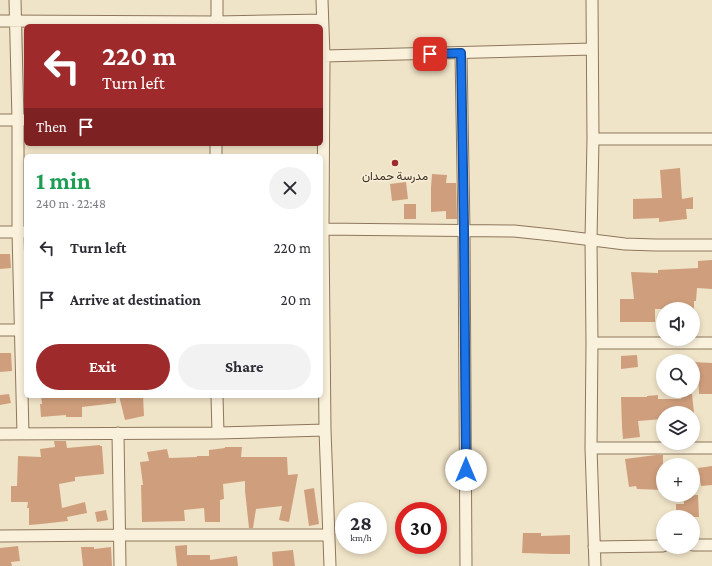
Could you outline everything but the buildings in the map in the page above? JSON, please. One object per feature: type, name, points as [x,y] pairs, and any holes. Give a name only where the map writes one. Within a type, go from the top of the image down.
[{"type":"street","points":[[15,0],[22,120],[23,434]]},
{"type":"street","points":[[216,0],[217,24]]},
{"type":"street","points":[[322,0],[322,24]]},
{"type":"street","points":[[592,0],[593,139],[591,239],[591,448],[595,566]]},
{"type":"street","points":[[0,21],[15,20],[217,24],[322,20]]},
{"type":"street","points":[[323,38],[323,142]]},
{"type":"street","points":[[324,56],[592,49]]},
{"type":"street","points":[[461,53],[464,230],[466,566]]},
{"type":"street","points":[[0,120],[22,120]]},
{"type":"street","points":[[593,139],[712,139]]},
{"type":"street","points":[[323,229],[514,231],[625,244],[712,245]]},
{"type":"street","points":[[0,232],[22,232]]},
{"type":"street","points":[[323,279],[330,566]]},
{"type":"street","points":[[0,330],[23,330]]},
{"type":"street","points":[[592,343],[712,343]]},
{"type":"street","points":[[217,398],[218,433]]},
{"type":"street","points":[[0,434],[218,433],[326,430]]},
{"type":"street","points":[[118,433],[120,566]]},
{"type":"street","points":[[591,448],[712,448]]},
{"type":"street","points":[[0,536],[329,535]]},
{"type":"street","points":[[700,546],[712,545]]},
{"type":"street","points":[[594,547],[656,546]]},
{"type":"place","name":"مدرسة حمدان","points":[[395,163]]},
{"type":"route","points":[[430,54],[461,53],[466,470]]}]
